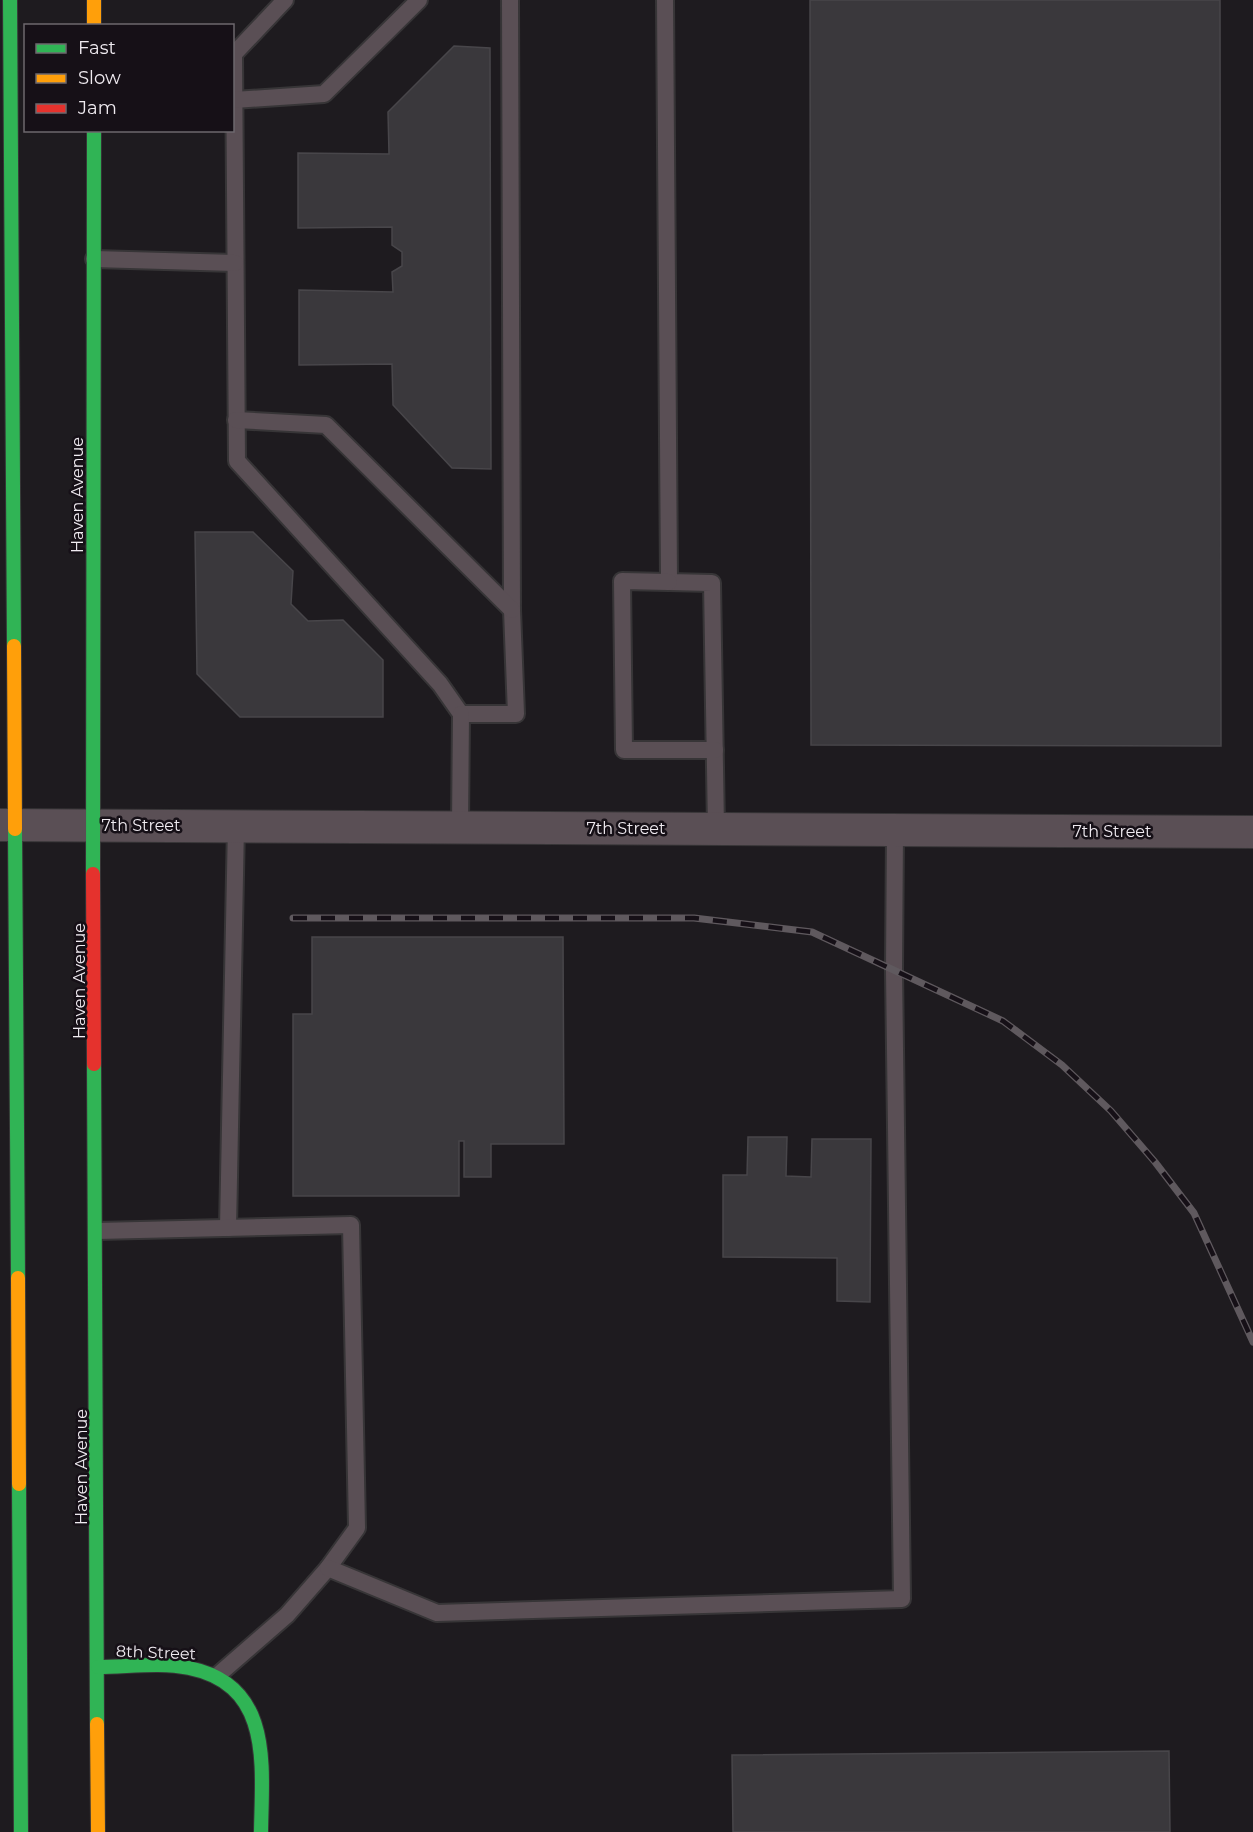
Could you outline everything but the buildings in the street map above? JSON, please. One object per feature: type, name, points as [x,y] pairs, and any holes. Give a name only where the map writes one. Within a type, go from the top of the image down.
[{"type":"main road","points":[[10,0],[16,766],[7,825],[10,1666],[21,1832]]},
{"type":"main road","points":[[94,0],[94,24]]},
{"type":"main road","name":"Haven Avenue","points":[[94,132],[94,825],[99,1832]]},
{"type":"main road","name":"8th Street","points":[[98,1667],[189,1667],[218,1675],[242,1692],[256,1721],[261,1752],[261,1832]]},
{"type":"street","name":"7th Street","points":[[7,825],[1253,832]]},
{"type":"lane","points":[[285,0],[234,54],[237,461],[440,684],[461,714],[460,827]]},
{"type":"lane","points":[[234,100],[324,94],[419,0]]},
{"type":"lane","points":[[461,714],[516,714],[512,610],[510,0]]},
{"type":"lane","points":[[665,0],[669,582]]},
{"type":"lane","points":[[94,260],[236,263]]},
{"type":"lane","points":[[236,420],[326,425],[512,610]]},
{"type":"lane","points":[[715,750],[624,750],[622,581],[712,583],[715,750],[716,829]]},
{"type":"lane","points":[[228,1228],[236,825]]},
{"type":"lane","points":[[328,1568],[437,1613],[902,1599],[894,970],[895,830]]},
{"type":"lane","points":[[97,1231],[351,1225],[357,1528],[328,1568],[287,1615],[218,1675]]},
{"type":"railway","points":[[293,918],[694,918],[812,932],[1003,1021],[1062,1065],[1111,1111],[1155,1162],[1194,1213],[1253,1342]]},
{"type":"traffic: fast","points":[[10,0],[14,646]]},
{"type":"traffic: fast","points":[[93,874],[94,132]]},
{"type":"traffic: fast","points":[[15,829],[18,1278]]},
{"type":"traffic: fast","points":[[94,1064],[97,1724]]},
{"type":"traffic: fast","points":[[19,1484],[21,1832]]},
{"type":"traffic: fast","points":[[98,1667],[178,1666],[216,1677],[236,1691],[249,1710],[257,1731],[262,1780],[261,1832]]},
{"type":"traffic: slow","points":[[94,0],[94,24]]},
{"type":"traffic: slow","points":[[14,646],[15,829]]},
{"type":"traffic: slow","points":[[18,1278],[19,1484]]},
{"type":"traffic: slow","points":[[97,1724],[98,1832]]},
{"type":"traffic: jam","points":[[93,874],[94,1064]]}]
